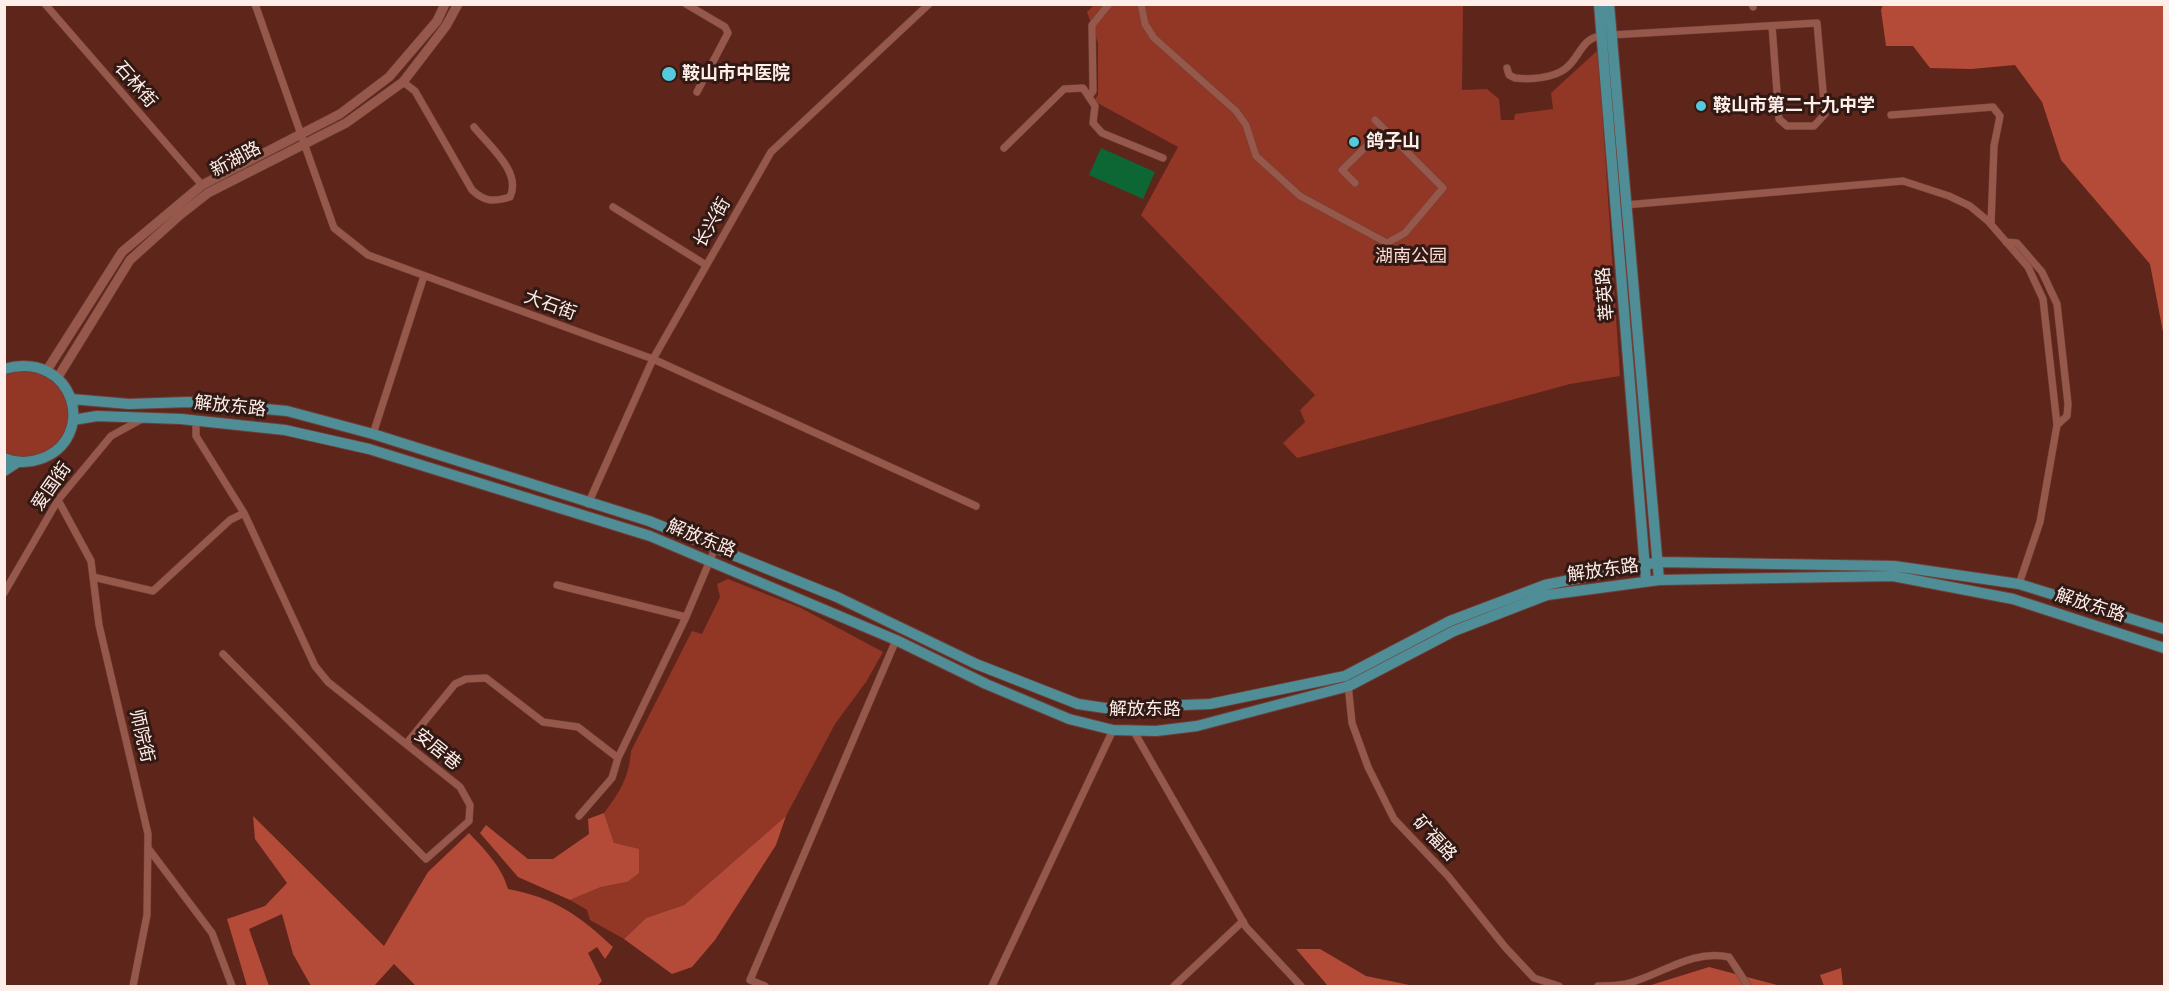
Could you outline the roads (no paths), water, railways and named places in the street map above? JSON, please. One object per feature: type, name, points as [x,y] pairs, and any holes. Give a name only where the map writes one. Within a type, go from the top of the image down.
[{"type":"main road","name":"新湖路","points":[[47,370],[122,252],[202,184],[340,114],[389,77],[437,21],[445,4]]},
{"type":"main road","name":"新湖路","points":[[58,377],[130,260],[180,214],[208,193],[346,123],[403,82],[446,26],[458,4]]},
{"type":"main road","name":"莘英路","points":[[1599,4],[1606,35],[1625,205],[1659,580]]},
{"type":"main road","name":"莘英路","points":[[1609,4],[1606,35],[1646,581]]},
{"type":"main road","points":[[4,369],[32,365],[58,377],[71,399],[73,420],[64,441],[48,457],[33,462],[18,462],[4,458]]},
{"type":"main road","name":"解放东路","points":[[71,399],[129,404],[189,402],[286,411],[373,434],[588,504],[649,521],[716,546],[837,597],[976,664],[1078,704],[1121,709],[1209,704],[1347,681],[1450,621],[1545,585],[1659,562],[1894,566],[2019,584],[2164,629]]},
{"type":"main road","name":"解放东路","points":[[73,420],[97,416],[196,420],[285,430],[369,449],[650,536],[896,640],[986,684],[1069,719],[1113,730],[1197,726],[1347,681],[1454,631],[1547,595],[1646,581],[1893,576],[2013,599],[2164,648]]},
{"type":"main road","points":[[4,471],[18,462]]},
{"type":"street","name":"石林街","points":[[45,4],[202,184]]},
{"type":"street","name":"大石街","points":[[255,4],[334,228],[368,255],[653,359],[976,506]]},
{"type":"street","points":[[686,4],[725,27],[728,33],[697,92]]},
{"type":"street","name":"长兴街","points":[[588,504],[653,359],[771,152],[929,4]]},
{"type":"street","points":[[1089,95],[1093,92],[1092,25],[1096,16],[1109,4]]},
{"type":"street","points":[[1141,4],[1145,24],[1154,38],[1236,111],[1246,126],[1256,156],[1300,196],[1387,243],[1405,233],[1443,188],[1375,120]]},
{"type":"street","points":[[1507,68],[1509,75],[1515,78],[1525,79],[1556,74],[1566,69],[1587,40],[1606,35],[1817,23],[1825,114],[1814,126],[1787,126],[1779,119],[1772,26]]},
{"type":"street","points":[[403,82],[415,91],[472,190],[482,200],[495,201],[510,197],[514,188],[511,173],[474,127]]},
{"type":"street","points":[[1004,148],[1064,89],[1083,88],[1095,106],[1093,123],[1102,133],[1163,158]]},
{"type":"street","points":[[1891,115],[1993,108],[2000,116],[1994,146],[1991,224]]},
{"type":"street","points":[[1355,183],[1342,170],[1384,129]]},
{"type":"street","points":[[1625,205],[1903,181],[1949,196],[1970,206],[1991,224],[2028,267],[2043,299],[2057,425],[2040,522],[2019,584]]},
{"type":"street","points":[[613,207],[706,265]]},
{"type":"street","points":[[2006,242],[2017,243],[2042,272],[2057,304],[2068,404],[2067,416],[2057,425]]},
{"type":"street","points":[[373,434],[424,276]]},
{"type":"street","name":"爱国街","points":[[4,592],[58,500],[111,436],[144,418]]},
{"type":"street","name":"安居巷","points":[[196,420],[196,436],[244,513],[315,666],[328,682],[460,787],[470,805],[469,821],[426,859],[223,654]]},
{"type":"street","name":"师院街","points":[[58,500],[92,561],[99,625],[148,834],[147,915],[133,987]]},
{"type":"street","points":[[93,577],[153,591],[230,520],[244,513]]},
{"type":"street","points":[[579,816],[612,778],[618,758],[687,617],[716,546]]},
{"type":"street","points":[[557,585],[687,617]]},
{"type":"street","points":[[765,987],[750,980],[896,640]]},
{"type":"street","points":[[406,744],[455,684],[466,679],[486,678],[543,722],[578,727],[618,758]]},
{"type":"street","name":"矿福路","points":[[1347,681],[1352,723],[1368,767],[1394,819],[1449,876],[1505,947],[1534,978],[1558,987]]},
{"type":"street","points":[[992,987],[1113,730]]},
{"type":"street","points":[[1133,730],[1243,921],[1301,987]]},
{"type":"street","points":[[148,848],[212,933],[232,987]]},
{"type":"street","points":[[1174,987],[1243,921]]},
{"type":"street","points":[[1598,987],[1626,984],[1679,961],[1713,954],[1729,957],[1748,987]]},
{"type":"place","name":"鞍山市中医院","points":[[669,74]]},
{"type":"place","name":"鞍山市第二十九中学","points":[[1701,106]]},
{"type":"place","name":"鸽子山","points":[[1354,142]]},
{"type":"park label","name":"湖南公园","points":[[1411,257]]}]
